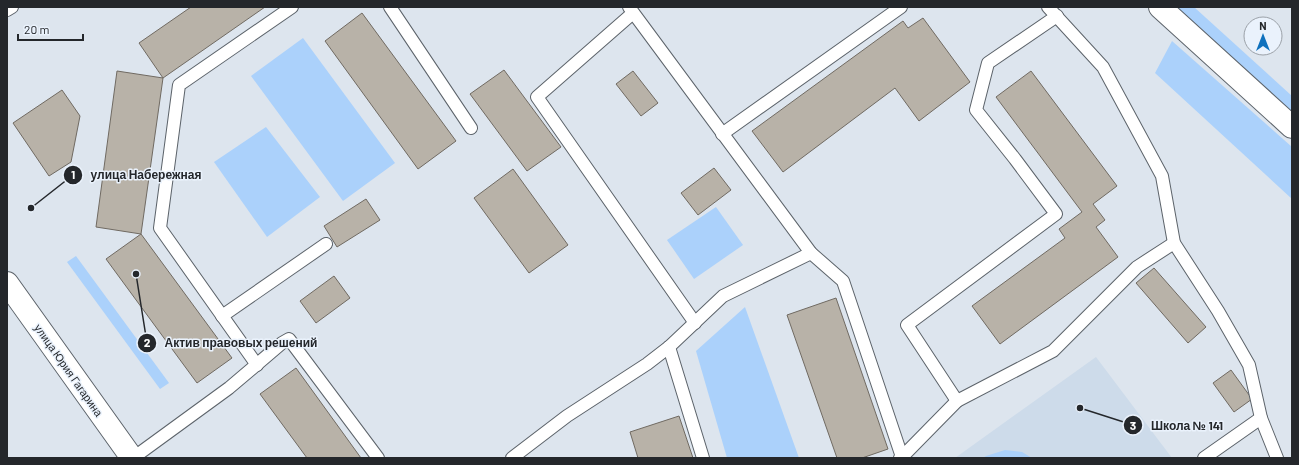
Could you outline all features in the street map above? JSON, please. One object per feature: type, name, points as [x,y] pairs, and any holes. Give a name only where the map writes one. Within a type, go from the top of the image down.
[{"type":"main road","points":[[1160,7],[1292,126]]},
{"type":"main road","name":"улица Юрия Гагарина","points":[[7,283],[132,458]]},
{"type":"lane","points":[[7,10],[12,7]]},
{"type":"lane","points":[[256,365],[160,228],[179,85],[292,7]]},
{"type":"lane","points":[[390,7],[471,128]]},
{"type":"lane","points":[[722,134],[901,7]]},
{"type":"lane","points":[[1048,7],[1103,67],[1162,176],[1174,243],[1218,311],[1250,365],[1261,418],[1277,458]]},
{"type":"lane","points":[[695,322],[537,97],[631,10],[811,253],[842,281],[901,457],[957,401],[1053,351],[1137,267],[1174,243]]},
{"type":"lane","points":[[957,401],[907,325],[1056,214],[976,110],[988,63],[1057,16]]},
{"type":"lane","points":[[222,316],[326,244]]},
{"type":"lane","points":[[512,458],[567,416],[647,364],[669,347],[723,296],[811,253]]},
{"type":"lane","points":[[132,458],[230,388],[282,343],[289,339],[378,458]]},
{"type":"lane","points":[[669,347],[703,458]]},
{"type":"lane","points":[[1204,458],[1261,418]]},
{"type":"shaded area","points":[[1174,7],[1194,7],[1243,52],[1243,56],[1248,56],[1292,96],[1292,112]]},
{"type":"shaded area","points":[[303,38],[395,163],[343,201],[251,76]]},
{"type":"shaded area","points":[[1172,41],[1292,147],[1292,199],[1155,73]]},
{"type":"shaded area","points":[[266,127],[320,197],[267,237],[214,162]]},
{"type":"shaded area","points":[[716,207],[743,245],[694,279],[667,240]]},
{"type":"shaded area","points":[[76,256],[169,383],[160,389],[67,262]]},
{"type":"shaded area","points":[[745,307],[799,458],[727,458],[696,351]]},
{"type":"shaded area","points":[[1096,357],[1172,458],[955,458]]},
{"type":"shaded area","points":[[1005,450],[1022,452],[1032,458],[983,458]]},
{"type":"building","points":[[191,7],[265,7],[163,78],[139,43]]},
{"type":"building","points":[[362,13],[456,141],[418,169],[325,41]]},
{"type":"building","points":[[923,18],[970,82],[919,121],[895,88],[783,172],[752,131],[903,21],[908,28]]},
{"type":"building","points":[[504,70],[561,147],[527,171],[470,94]]},
{"type":"building","points":[[117,71],[163,78],[141,234],[96,227]]},
{"type":"building","points":[[633,71],[658,103],[641,116],[616,84]]},
{"type":"building","points":[[1031,71],[1117,186],[1093,204],[1105,220],[1096,227],[1118,257],[1000,344],[972,306],[1065,238],[1059,229],[1082,212],[996,97]]},
{"type":"building","points":[[62,90],[80,116],[71,162],[49,176],[13,123]]},
{"type":"building","points":[[714,168],[731,190],[698,215],[681,193]]},
{"type":"building","points":[[513,169],[568,245],[529,273],[474,198]]},
{"type":"building","points":[[366,199],[380,220],[337,247],[324,226]]},
{"type":"building","points":[[141,234],[232,358],[197,383],[106,259]]},
{"type":"building","points":[[1154,268],[1206,327],[1188,343],[1136,283]]},
{"type":"building","points":[[334,276],[350,298],[316,323],[300,301]]},
{"type":"building","points":[[836,298],[888,449],[862,458],[837,458],[787,315]]},
{"type":"building","points":[[296,368],[361,458],[307,458],[260,394]]},
{"type":"building","points":[[1231,370],[1252,399],[1234,412],[1213,383]]},
{"type":"building","points":[[679,416],[693,458],[638,458],[630,432]]},
{"type":"place","name":"улица Набережная","points":[[31,208]]},
{"type":"place","name":"Актив правовых решений","points":[[136,274]]},
{"type":"place","name":"Школа № 141","points":[[1080,408]]}]
